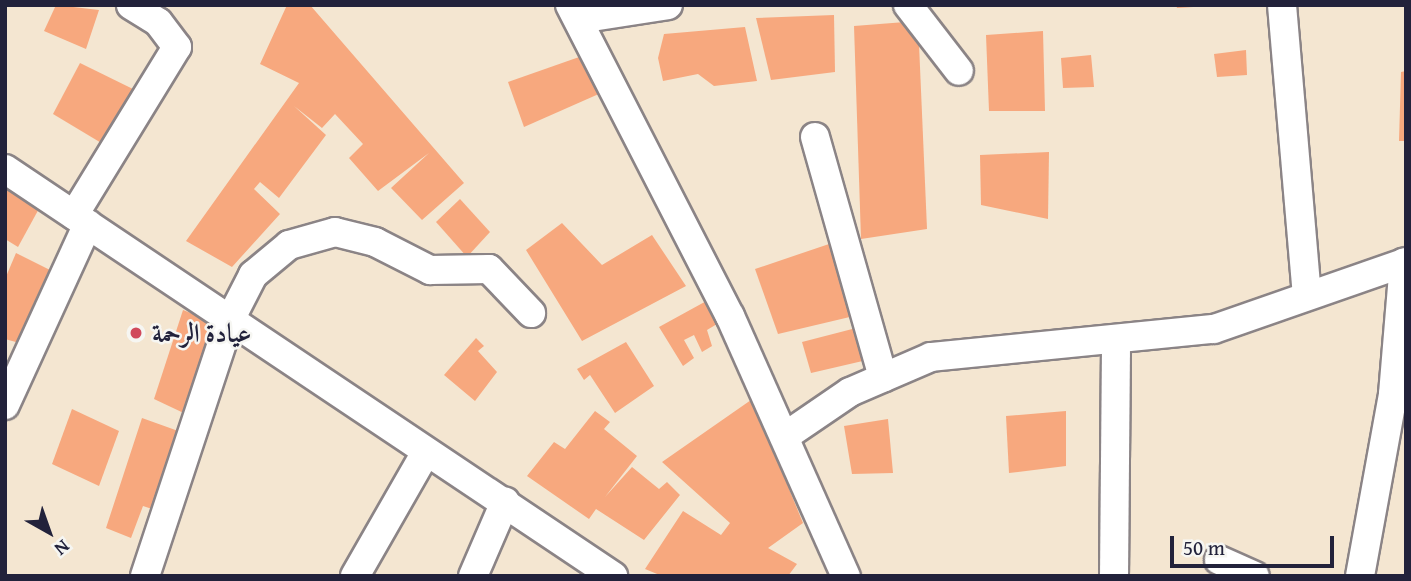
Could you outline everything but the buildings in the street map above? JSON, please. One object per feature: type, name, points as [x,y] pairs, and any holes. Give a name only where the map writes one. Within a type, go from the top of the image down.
[{"type":"street","points":[[5,405],[81,220],[177,47],[158,22],[131,5]]},
{"type":"street","points":[[668,5],[574,12],[786,435],[846,576]]},
{"type":"street","points":[[908,5],[959,71]]},
{"type":"street","points":[[1282,5],[1307,295]]},
{"type":"street","points":[[815,137],[883,377]]},
{"type":"street","points":[[5,169],[229,322],[505,502],[613,576]]},
{"type":"street","points":[[145,576],[229,322],[253,275],[289,245],[335,232],[375,242],[430,270],[489,269],[531,313]]},
{"type":"street","points":[[786,435],[883,377],[958,353],[1214,329],[1405,262],[1393,394],[1360,576]]},
{"type":"street","points":[[1114,576],[1116,339]]},
{"type":"street","points":[[355,576],[426,452]]},
{"type":"street","points":[[474,576],[505,502]]},
{"type":"street","points":[[1219,560],[1255,576]]},
{"type":"place","name":"عيادة الرحمة","points":[[136,333]]}]
